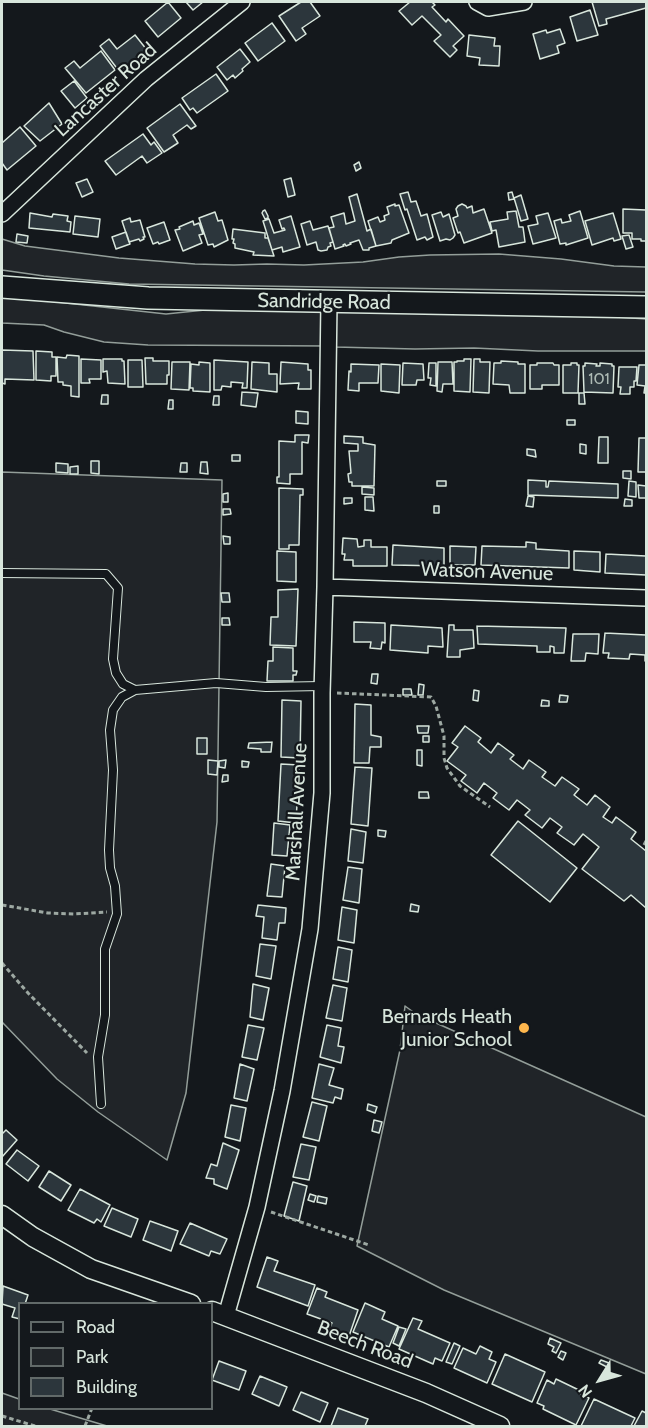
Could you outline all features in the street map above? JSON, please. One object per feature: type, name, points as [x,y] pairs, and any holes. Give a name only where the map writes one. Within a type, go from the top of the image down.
[{"type":"main road","name":"Sandridge Road","points":[[2,287],[148,298],[646,307]]},
{"type":"street","name":"Lancaster Road","points":[[2,214],[146,80],[242,2]]},
{"type":"street","points":[[477,2],[488,8],[525,2]]},
{"type":"street","name":"Marshall Avenue","points":[[219,1313],[257,1207],[282,1091],[310,929],[322,793],[329,302]]},
{"type":"street","name":"Watson Avenue","points":[[325,587],[646,598]]},
{"type":"street","points":[[2,1215],[33,1237],[91,1269],[185,1302]]},
{"type":"street","name":"Beech Road","points":[[219,1313],[426,1393],[500,1426]]},
{"type":"lane","points":[[2,573],[106,574],[118,588],[113,659],[116,673],[123,684],[135,690]]},
{"type":"lane","points":[[101,1104],[99,1060],[105,1015],[105,950],[117,914],[109,850],[113,770],[110,730],[113,710],[122,697],[135,690],[216,683],[322,689]]},
{"type":"path","points":[[322,689],[431,697],[436,706],[444,736],[444,758],[447,768],[459,786],[490,807]]},
{"type":"path","points":[[2,905],[48,913],[74,914],[116,910]]},
{"type":"path","points":[[2,963],[76,1043],[89,1055],[99,1060]]},
{"type":"path","points":[[257,1207],[369,1245]]},
{"type":"path","points":[[86,1426],[91,1410]]},
{"type":"path","points":[[2,1416],[34,1426]]},
{"type":"green space","points":[[2,239],[25,246],[119,258],[195,264],[304,265],[430,255],[499,254],[561,259],[614,266],[646,267],[646,292],[129,284],[2,270]]},
{"type":"green space","points":[[2,296],[166,314],[244,306],[329,302],[330,346],[148,345],[104,342],[44,325],[2,323]]},
{"type":"green space","points":[[333,307],[546,312],[646,319],[646,351],[335,347]]},
{"type":"green space","points":[[2,472],[222,480],[217,822],[186,1093],[167,1160],[98,1112],[57,1079],[2,1022]]},
{"type":"green space","points":[[405,1006],[416,1014],[646,1117],[646,1374],[444,1290],[357,1246],[400,1050]]},
{"type":"green space","points":[[2,1393],[18,1399],[18,1410],[53,1410],[107,1426],[2,1426]]},
{"type":"building","points":[[168,2],[181,18],[158,37],[145,21]]},
{"type":"building","points":[[186,2],[203,2],[193,10]]},
{"type":"building","points":[[301,2],[310,2],[320,16],[302,28],[306,34],[296,41],[279,16]]},
{"type":"building","points":[[410,2],[432,2],[435,5],[432,7],[446,22],[448,19],[464,36],[453,46],[457,50],[450,57],[434,41],[441,35],[422,16],[412,25],[399,11]]},
{"type":"building","points":[[592,2],[646,2],[646,8],[606,19],[607,24],[599,26]]},
{"type":"building","points":[[590,10],[598,35],[577,41],[570,17]]},
{"type":"building","points":[[272,23],[285,41],[258,61],[245,43]]},
{"type":"building","points":[[560,29],[565,43],[557,46],[559,53],[540,59],[533,34]]},
{"type":"building","points":[[135,35],[147,50],[119,71],[100,46],[109,39],[117,49]]},
{"type":"building","points":[[469,35],[495,38],[494,46],[500,46],[499,66],[479,65],[480,58],[467,56]]},
{"type":"building","points":[[240,49],[250,62],[235,78],[233,75],[227,80],[217,67]]},
{"type":"building","points":[[101,51],[115,70],[86,93],[65,68],[74,61],[80,68]]},
{"type":"building","points":[[216,74],[228,91],[197,113],[193,108],[190,110],[182,98]]},
{"type":"building","points":[[74,81],[87,98],[75,108],[61,91]]},
{"type":"building","points":[[49,103],[62,124],[40,141],[24,126]]},
{"type":"building","points":[[180,104],[196,126],[191,129],[187,125],[173,135],[178,143],[164,152],[147,128]]},
{"type":"building","points":[[20,127],[36,146],[7,170],[2,163],[2,143]]},
{"type":"building","points":[[143,134],[151,145],[154,142],[162,153],[147,163],[142,156],[116,175],[105,161]]},
{"type":"building","points":[[359,162],[361,168],[356,171],[354,165]]},
{"type":"building","points":[[291,178],[295,195],[288,197],[284,180]]},
{"type":"building","points":[[87,179],[93,192],[82,197],[76,183]]},
{"type":"building","points":[[408,192],[411,202],[416,201],[421,216],[427,214],[433,237],[427,240],[425,237],[417,240],[407,209],[405,210],[400,194]]},
{"type":"building","points":[[512,192],[514,199],[509,200],[508,193]]},
{"type":"building","points":[[357,194],[367,231],[371,229],[376,246],[363,250],[359,240],[335,249],[329,228],[334,227],[331,217],[344,213],[346,224],[355,221],[349,197]]},
{"type":"building","points":[[521,195],[528,219],[521,221],[514,198]]},
{"type":"building","points":[[395,204],[395,206],[399,205],[409,233],[392,240],[391,243],[376,246],[368,221],[378,217],[380,222],[385,220],[384,216],[389,214],[387,207]]},
{"type":"building","points":[[462,204],[467,208],[472,206],[473,213],[484,209],[492,233],[464,243],[453,218],[458,216],[456,209]]},
{"type":"building","points":[[623,209],[646,210],[646,241],[632,239],[632,233],[623,233]]},
{"type":"building","points":[[265,210],[268,218],[265,219],[262,213]]},
{"type":"building","points":[[516,211],[519,227],[523,227],[525,242],[499,247],[496,230],[492,231],[490,222],[508,219],[507,212]]},
{"type":"building","points":[[580,211],[588,238],[566,245],[566,243],[560,244],[554,221],[561,219],[562,223],[571,221],[569,215]]},
{"type":"building","points":[[215,212],[218,221],[222,220],[228,240],[214,247],[213,244],[208,245],[199,218]]},
{"type":"building","points":[[441,212],[443,217],[449,214],[455,235],[450,240],[440,241],[432,215]]},
{"type":"building","points":[[30,213],[52,217],[53,214],[68,216],[67,221],[71,222],[70,232],[29,228]]},
{"type":"building","points":[[548,213],[556,238],[533,244],[528,226],[538,224],[536,216]]},
{"type":"building","points":[[613,213],[621,239],[614,241],[613,238],[592,245],[585,221]]},
{"type":"building","points":[[75,216],[100,219],[98,237],[73,234]]},
{"type":"building","points":[[291,216],[300,247],[283,252],[282,247],[272,250],[263,221],[269,219],[274,233],[285,230],[282,229],[279,220]]},
{"type":"building","points":[[130,218],[131,222],[140,220],[144,239],[129,242],[122,221]]},
{"type":"building","points":[[193,221],[194,225],[199,223],[203,234],[199,235],[202,243],[183,251],[175,230]]},
{"type":"building","points":[[310,221],[313,230],[328,226],[333,242],[327,250],[318,250],[316,242],[307,245],[301,224]]},
{"type":"building","points":[[164,222],[170,240],[153,244],[147,228]]},
{"type":"building","points":[[233,229],[265,233],[265,238],[268,238],[274,256],[253,255],[254,252],[235,248],[234,239],[232,239]]},
{"type":"building","points":[[126,232],[130,244],[116,249],[112,237]]},
{"type":"building","points":[[17,234],[28,236],[27,243],[16,242]]},
{"type":"building","points":[[629,235],[633,247],[626,249],[622,236]]},
{"type":"building","points":[[2,350],[33,351],[34,380],[5,379],[5,384],[2,383]]},
{"type":"building","points":[[36,351],[52,352],[52,357],[56,357],[56,376],[51,376],[51,381],[36,380]]},
{"type":"building","points":[[67,355],[79,356],[79,397],[71,396],[71,386],[58,382],[57,357],[66,358]]},
{"type":"building","points":[[145,358],[153,358],[153,361],[169,361],[167,384],[146,384]]},
{"type":"building","points":[[81,359],[101,360],[101,379],[89,379],[90,383],[81,383]]},
{"type":"building","points":[[103,359],[122,359],[124,361],[125,384],[108,383],[107,371],[103,372]]},
{"type":"building","points":[[464,359],[471,359],[470,392],[454,391],[454,362],[464,361]]},
{"type":"building","points":[[474,359],[480,359],[480,362],[490,362],[489,393],[473,392]]},
{"type":"building","points":[[128,360],[142,360],[143,387],[128,387]]},
{"type":"building","points":[[214,360],[248,362],[247,388],[242,388],[243,383],[231,382],[231,387],[222,386],[221,390],[214,390]]},
{"type":"building","points":[[501,361],[525,364],[525,393],[510,393],[509,385],[493,384],[494,363],[501,363]]},
{"type":"building","points":[[172,362],[190,362],[189,390],[171,389]]},
{"type":"building","points":[[199,362],[210,363],[210,392],[193,391],[193,388],[190,388],[191,364],[199,365]]},
{"type":"building","points":[[252,362],[269,363],[269,374],[277,374],[277,392],[251,389]]},
{"type":"building","points":[[281,362],[308,364],[308,370],[311,370],[311,389],[298,389],[299,383],[280,384]]},
{"type":"building","points":[[438,362],[452,362],[453,384],[443,384],[442,392],[437,391]]},
{"type":"building","points":[[403,363],[423,364],[424,380],[417,380],[416,385],[402,385]]},
{"type":"building","points":[[429,363],[436,363],[436,386],[430,385]]},
{"type":"building","points":[[537,363],[559,365],[559,385],[542,385],[542,389],[530,389],[530,365],[537,365]]},
{"type":"building","points":[[571,363],[579,365],[578,393],[563,393],[563,365],[571,365]]},
{"type":"building","points":[[585,363],[597,364],[596,366],[600,366],[600,363],[614,366],[613,393],[584,392],[583,366]]},
{"type":"building","points":[[351,364],[379,365],[378,383],[359,383],[359,391],[348,390]]},
{"type":"building","points":[[381,364],[400,365],[399,393],[381,391]]},
{"type":"building","points":[[639,365],[646,365],[646,393],[644,393],[645,386],[637,385]]},
{"type":"building","points":[[619,367],[637,367],[636,381],[634,381],[634,387],[630,387],[630,394],[620,394]]},
{"type":"building","points":[[242,392],[258,393],[256,407],[241,405]]},
{"type":"building","points":[[579,393],[584,393],[585,404],[579,404]]},
{"type":"building","points":[[102,395],[108,395],[108,404],[101,404]]},
{"type":"building","points":[[214,396],[219,396],[219,405],[213,405]]},
{"type":"building","points":[[169,400],[173,400],[173,409],[168,409]]},
{"type":"building","points":[[296,411],[308,412],[308,424],[296,423]]},
{"type":"building","points":[[567,420],[575,420],[575,425],[567,425]]},
{"type":"building","points":[[295,435],[309,435],[308,443],[302,442],[302,474],[290,474],[290,484],[277,483],[279,441],[295,442]]},
{"type":"building","points":[[344,436],[363,437],[363,443],[375,445],[374,486],[352,486],[352,482],[349,482],[348,474],[351,473],[349,451],[358,451],[358,444],[344,443]]},
{"type":"building","points":[[599,437],[608,437],[608,463],[598,463]]},
{"type":"building","points":[[639,438],[646,438],[646,472],[638,472]]},
{"type":"building","points":[[580,444],[586,445],[586,454],[580,453]]},
{"type":"building","points":[[527,449],[535,450],[536,457],[527,455]]},
{"type":"building","points":[[232,455],[240,455],[240,461],[232,461]]},
{"type":"building","points":[[91,461],[99,461],[99,474],[91,473]]},
{"type":"building","points":[[201,462],[207,462],[208,474],[200,473]]},
{"type":"building","points":[[56,463],[68,464],[68,473],[56,472]]},
{"type":"building","points":[[181,463],[187,463],[187,472],[180,472]]},
{"type":"building","points":[[78,466],[78,474],[70,474],[70,467]]},
{"type":"building","points":[[623,471],[631,471],[631,479],[623,478]]},
{"type":"building","points":[[528,480],[546,481],[546,487],[549,481],[618,484],[618,498],[528,495]]},
{"type":"building","points":[[437,481],[446,481],[446,486],[437,486]]},
{"type":"building","points":[[629,481],[636,482],[636,497],[628,496]]},
{"type":"building","points":[[638,485],[646,486],[646,498],[639,498]]},
{"type":"building","points":[[362,487],[374,488],[374,495],[362,494]]},
{"type":"building","points":[[279,488],[303,489],[303,495],[300,495],[299,545],[289,545],[289,549],[279,549]]},
{"type":"building","points":[[228,493],[228,502],[223,502],[223,494]]},
{"type":"building","points":[[528,496],[534,497],[533,507],[526,506]]},
{"type":"building","points":[[365,497],[373,497],[374,511],[365,510]]},
{"type":"building","points":[[344,498],[352,498],[352,503],[344,504]]},
{"type":"building","points":[[625,499],[632,500],[632,506],[624,506]]},
{"type":"building","points":[[434,506],[439,506],[439,513],[434,513]]},
{"type":"building","points":[[223,509],[230,509],[231,514],[223,515]]},
{"type":"building","points":[[223,536],[230,537],[230,544],[224,544]]},
{"type":"building","points":[[343,538],[357,539],[358,547],[364,546],[364,540],[371,540],[371,547],[387,547],[387,566],[353,566],[353,560],[344,560]]},
{"type":"building","points":[[526,542],[536,543],[536,549],[569,551],[569,568],[481,565],[482,546],[526,547]]},
{"type":"building","points":[[393,545],[444,548],[444,566],[392,565]]},
{"type":"building","points":[[450,546],[476,547],[475,565],[450,565]]},
{"type":"building","points":[[277,551],[296,552],[296,582],[277,581]]},
{"type":"building","points":[[574,551],[600,552],[600,572],[574,570]]},
{"type":"building","points":[[606,554],[646,556],[646,575],[605,573]]},
{"type":"building","points":[[298,589],[296,646],[270,645],[271,617],[278,617],[278,590]]},
{"type":"building","points":[[221,593],[229,593],[230,602],[222,602]]},
{"type":"building","points":[[222,618],[229,618],[230,625],[222,625]]},
{"type":"building","points":[[354,622],[385,623],[385,643],[382,642],[381,649],[370,648],[371,642],[354,642]]},
{"type":"building","points":[[391,625],[442,628],[443,647],[428,646],[428,653],[390,650]]},
{"type":"building","points":[[449,625],[454,625],[454,630],[473,630],[474,648],[460,650],[460,657],[447,657]]},
{"type":"building","points":[[477,626],[566,628],[564,653],[554,653],[554,647],[550,646],[550,652],[537,652],[537,646],[478,644]]},
{"type":"building","points":[[605,633],[646,635],[646,661],[645,655],[630,654],[629,659],[608,658],[609,653],[603,653]]},
{"type":"building","points":[[573,634],[599,634],[598,654],[586,653],[585,661],[571,661]]},
{"type":"building","points":[[273,647],[293,648],[293,671],[297,671],[296,675],[293,675],[293,681],[267,681],[268,661],[273,661]]},
{"type":"building","points":[[372,674],[378,674],[377,684],[371,683]]},
{"type":"building","points":[[419,684],[424,685],[423,695],[418,695]]},
{"type":"building","points":[[403,689],[411,689],[412,695],[403,695]]},
{"type":"building","points":[[474,690],[479,691],[478,701],[473,700]]},
{"type":"building","points":[[560,695],[568,696],[567,702],[559,702]]},
{"type":"building","points":[[282,700],[301,701],[300,758],[281,757]]},
{"type":"building","points":[[542,700],[549,701],[549,706],[541,706]]},
{"type":"building","points":[[355,704],[371,705],[371,735],[381,737],[381,747],[370,747],[369,763],[354,763]]},
{"type":"building","points":[[417,726],[429,726],[428,733],[418,733]]},
{"type":"building","points":[[465,726],[481,738],[478,742],[491,753],[498,743],[514,755],[510,759],[523,769],[529,760],[546,772],[542,777],[555,786],[562,777],[579,789],[574,795],[587,805],[595,795],[610,807],[603,817],[612,823],[616,817],[636,832],[631,839],[646,851],[646,908],[631,895],[624,901],[582,869],[599,847],[583,834],[574,845],[557,833],[562,827],[550,818],[542,828],[525,815],[530,810],[517,800],[509,810],[493,798],[497,793],[484,783],[477,793],[461,781],[466,775],[447,761],[458,747],[452,743]]},
{"type":"building","points":[[423,736],[429,736],[429,742],[423,742]]},
{"type":"building","points":[[197,738],[207,738],[207,754],[197,754]]},
{"type":"building","points":[[272,742],[271,752],[248,748],[249,743]]},
{"type":"building","points":[[417,750],[422,750],[422,766],[417,765]]},
{"type":"building","points":[[208,760],[218,761],[217,775],[208,774]]},
{"type":"building","points":[[226,760],[225,768],[219,767],[219,761]]},
{"type":"building","points":[[242,761],[249,762],[248,767],[242,767]]},
{"type":"building","points":[[281,764],[299,765],[296,823],[278,821]]},
{"type":"building","points":[[355,767],[372,768],[368,826],[351,824]]},
{"type":"building","points":[[223,775],[228,775],[228,781],[222,782]]},
{"type":"building","points":[[419,792],[428,792],[429,798],[419,798]]},
{"type":"building","points":[[518,821],[577,868],[550,902],[491,855]]},
{"type":"building","points":[[274,823],[290,825],[287,856],[272,855]]},
{"type":"building","points":[[351,829],[366,832],[363,863],[348,861]]},
{"type":"building","points":[[378,830],[386,831],[385,837],[378,836]]},
{"type":"building","points":[[271,864],[285,866],[282,897],[267,896]]},
{"type":"building","points":[[348,867],[362,869],[359,903],[343,900]]},
{"type":"building","points":[[411,904],[419,906],[418,912],[410,911]]},
{"type":"building","points":[[258,905],[286,908],[285,923],[279,923],[277,940],[262,938],[264,917],[256,916]]},
{"type":"building","points":[[342,907],[357,910],[354,943],[338,940]]},
{"type":"building","points":[[260,944],[276,946],[271,979],[256,976]]},
{"type":"building","points":[[338,947],[352,950],[348,982],[333,979]]},
{"type":"building","points":[[253,984],[269,988],[263,1020],[250,1017]]},
{"type":"building","points":[[333,985],[347,988],[342,1021],[326,1018]]},
{"type":"building","points":[[248,1025],[264,1028],[257,1060],[242,1057]]},
{"type":"building","points":[[327,1025],[341,1028],[338,1046],[344,1047],[341,1063],[320,1057]]},
{"type":"building","points":[[240,1064],[254,1069],[247,1101],[234,1098]]},
{"type":"building","points":[[319,1064],[334,1068],[329,1085],[343,1089],[341,1099],[335,1097],[333,1103],[312,1098]]},
{"type":"building","points":[[312,1102],[327,1106],[319,1141],[303,1137]]},
{"type":"building","points":[[368,1104],[377,1107],[375,1113],[367,1110]]},
{"type":"building","points":[[231,1105],[246,1108],[240,1141],[225,1137]]},
{"type":"building","points":[[374,1120],[382,1122],[379,1133],[372,1131]]},
{"type":"building","points":[[6,1130],[17,1140],[2,1157],[2,1134]]},
{"type":"building","points":[[223,1143],[239,1150],[227,1189],[214,1184],[214,1179],[206,1178],[211,1164],[217,1166]]},
{"type":"building","points":[[301,1144],[316,1147],[309,1180],[293,1177]]},
{"type":"building","points":[[17,1150],[39,1166],[28,1181],[6,1164]]},
{"type":"building","points":[[49,1171],[71,1185],[61,1201],[39,1187]]},
{"type":"building","points":[[293,1182],[307,1186],[299,1221],[284,1216]]},
{"type":"building","points":[[80,1189],[110,1205],[101,1222],[97,1219],[94,1223],[68,1210]]},
{"type":"building","points":[[310,1194],[316,1196],[314,1202],[308,1200]]},
{"type":"building","points":[[318,1196],[327,1198],[326,1204],[317,1202]]},
{"type":"building","points":[[112,1208],[138,1219],[131,1237],[104,1226]]},
{"type":"building","points":[[150,1221],[178,1231],[171,1251],[143,1240]]},
{"type":"building","points":[[190,1223],[227,1239],[220,1254],[211,1251],[209,1256],[180,1244]]},
{"type":"building","points":[[267,1257],[278,1261],[274,1271],[315,1285],[308,1306],[257,1287]]},
{"type":"building","points":[[3,1286],[28,1295],[26,1302],[18,1302],[18,1318],[12,1317],[15,1308],[2,1304]]},
{"type":"building","points":[[317,1288],[327,1292],[325,1297],[358,1310],[347,1342],[327,1334],[332,1323],[307,1314]]},
{"type":"building","points":[[365,1303],[385,1312],[382,1319],[398,1326],[389,1347],[353,1332]]},
{"type":"building","points":[[413,1318],[422,1321],[418,1329],[450,1343],[442,1361],[435,1358],[433,1364],[399,1349]]},
{"type":"building","points":[[399,1327],[406,1329],[399,1346],[393,1343]]},
{"type":"building","points":[[550,1338],[561,1343],[556,1353],[552,1351],[554,1347],[548,1344]]},
{"type":"building","points":[[454,1343],[460,1346],[452,1364],[446,1362]]},
{"type":"building","points":[[480,1346],[492,1352],[489,1359],[496,1362],[487,1383],[454,1368],[463,1348],[476,1354]]},
{"type":"building","points":[[561,1351],[566,1353],[563,1360],[558,1357]]},
{"type":"building","points":[[505,1354],[545,1372],[532,1402],[492,1384]]},
{"type":"building","points":[[601,1360],[609,1363],[607,1367],[599,1363]]},
{"type":"building","points":[[219,1361],[246,1371],[239,1390],[213,1380]]},
{"type":"building","points":[[260,1376],[287,1387],[279,1406],[252,1394]]},
{"type":"building","points":[[556,1379],[583,1392],[581,1394],[589,1398],[576,1425],[543,1409],[544,1406],[537,1403],[547,1380],[554,1384]]},
{"type":"building","points":[[301,1392],[328,1403],[320,1422],[293,1410]]},
{"type":"building","points":[[594,1399],[635,1418],[631,1426],[581,1426]]},
{"type":"building","points":[[338,1408],[368,1419],[365,1426],[331,1426]]},
{"type":"building","points":[[642,1411],[646,1413],[646,1426],[634,1426]]},
{"type":"place","name":"Bernards Heath Junior School","points":[[524,1028]]}]
